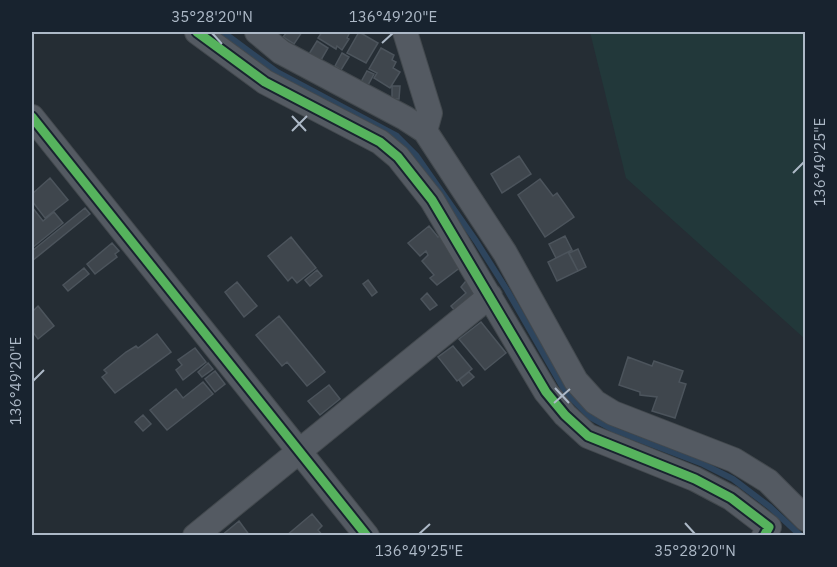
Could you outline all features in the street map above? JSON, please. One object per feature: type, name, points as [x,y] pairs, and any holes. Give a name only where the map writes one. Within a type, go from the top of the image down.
[{"type":"street","points":[[197,32],[265,82],[380,142],[398,157],[432,200],[546,392],[565,416],[588,436],[695,478],[731,498],[769,527],[764,536]]},
{"type":"street","points":[[257,32],[281,52],[425,131],[505,253],[576,381],[595,402],[613,413],[734,460],[768,481],[806,519]]},
{"type":"street","points":[[405,32],[430,113],[425,131]]},
{"type":"street","points":[[32,117],[367,536]]},
{"type":"street","points":[[195,536],[490,296]]},
{"type":"green space","points":[[590,32],[805,32],[805,339],[626,178]]},
{"type":"building","points":[[287,32],[302,32],[294,44],[283,37]]},
{"type":"building","points":[[322,32],[350,32],[347,38],[349,39],[342,50],[318,38]]},
{"type":"building","points":[[359,32],[378,43],[366,63],[347,53]]},
{"type":"building","points":[[317,41],[328,48],[321,60],[309,54]]},
{"type":"building","points":[[381,48],[394,55],[392,60],[396,62],[393,68],[400,72],[390,88],[374,78],[377,73],[369,69]]},
{"type":"building","points":[[342,53],[349,57],[341,70],[335,66]]},
{"type":"building","points":[[367,71],[374,74],[368,85],[361,82]]},
{"type":"building","points":[[392,86],[400,86],[399,99],[392,99]]},
{"type":"building","points":[[519,156],[531,174],[502,193],[491,174]]},
{"type":"building","points":[[50,178],[68,200],[45,218],[32,201],[32,194]]},
{"type":"building","points":[[540,179],[553,196],[557,193],[574,217],[545,237],[518,195]]},
{"type":"building","points":[[32,207],[43,221],[54,212],[63,223],[32,248]]},
{"type":"building","points":[[85,208],[90,214],[32,261],[32,251]]},
{"type":"building","points":[[429,226],[438,237],[441,235],[462,266],[437,285],[430,278],[434,275],[422,261],[428,255],[426,251],[420,256],[408,243]]},
{"type":"building","points":[[565,236],[572,250],[556,258],[549,244]]},
{"type":"building","points":[[291,237],[316,268],[297,283],[292,277],[288,281],[268,256]]},
{"type":"building","points":[[112,243],[119,251],[115,254],[117,257],[95,274],[87,264]]},
{"type":"building","points":[[578,249],[586,267],[578,271],[569,253]]},
{"type":"building","points":[[568,252],[578,271],[557,281],[548,262]]},
{"type":"building","points":[[84,268],[89,274],[68,291],[63,285]]},
{"type":"building","points":[[317,270],[322,276],[310,286],[305,280]]},
{"type":"building","points":[[368,280],[377,292],[372,296],[363,284]]},
{"type":"building","points":[[466,281],[477,293],[456,312],[451,306],[466,293],[461,287]]},
{"type":"building","points":[[237,282],[257,306],[244,317],[225,292]]},
{"type":"building","points":[[427,293],[437,305],[430,310],[421,299]]},
{"type":"building","points":[[38,306],[54,326],[38,339],[32,331],[32,312]]},
{"type":"building","points":[[279,316],[325,372],[307,386],[287,362],[282,366],[256,335]]},
{"type":"building","points":[[481,322],[506,353],[485,370],[459,339]]},
{"type":"building","points":[[157,334],[171,352],[115,393],[102,377],[107,373],[104,370],[126,352],[136,346],[138,348]]},
{"type":"building","points":[[453,346],[472,369],[457,381],[438,357]]},
{"type":"building","points":[[195,348],[206,362],[183,380],[176,370],[182,365],[178,360]]},
{"type":"building","points":[[628,357],[652,366],[654,361],[683,371],[679,382],[686,384],[675,418],[652,411],[657,397],[640,395],[640,392],[619,385]]},
{"type":"building","points":[[208,363],[213,369],[202,377],[198,372]]},
{"type":"building","points":[[215,371],[225,384],[215,392],[205,379]]},
{"type":"building","points":[[469,372],[474,377],[463,386],[459,380]]},
{"type":"building","points":[[203,382],[213,394],[167,430],[150,410],[176,389],[183,398]]},
{"type":"building","points":[[329,385],[340,399],[320,415],[308,401]]},
{"type":"building","points":[[143,415],[151,424],[143,431],[135,422]]},
{"type":"building","points":[[312,514],[322,526],[318,530],[323,536],[286,536]]},
{"type":"building","points":[[239,521],[250,536],[221,536]]},
{"type":"waterway","points":[[223,32],[277,72],[397,136],[416,155],[507,290],[566,393],[590,417],[614,430],[703,464],[733,479],[770,507],[801,536]]},
{"type":"cycle path","points":[[197,32],[265,82],[380,142],[398,157],[432,200],[546,392],[565,415],[588,436],[695,479],[731,498],[769,527],[764,536]]},
{"type":"cycle path","points":[[32,117],[367,536]]}]
